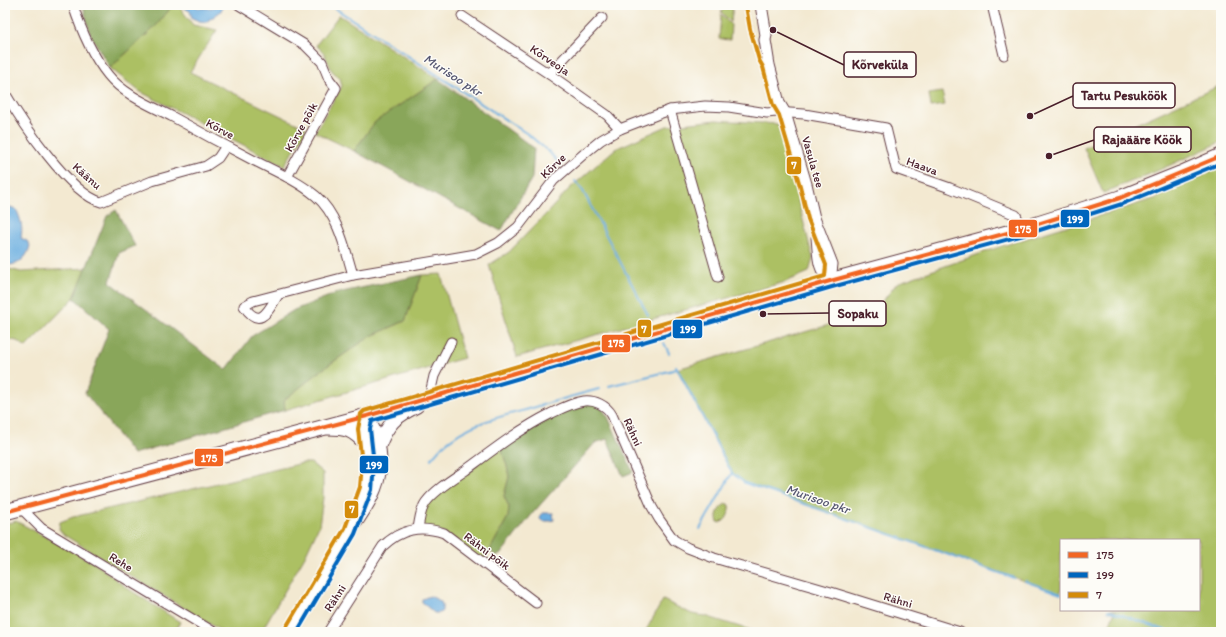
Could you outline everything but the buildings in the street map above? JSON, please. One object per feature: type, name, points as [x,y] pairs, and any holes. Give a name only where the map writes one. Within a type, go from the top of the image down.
[{"type":"highway","points":[[5,512],[367,416],[830,281],[1022,229],[1120,198],[1221,156]]},
{"type":"main road","points":[[379,446],[390,423],[404,412],[433,397]]},
{"type":"main road","points":[[350,531],[366,488],[368,464],[364,429],[367,416]]},
{"type":"main road","points":[[290,632],[350,531],[363,513],[376,484],[380,465],[379,446],[367,416]]},
{"type":"main road","points":[[320,428],[342,428],[353,432],[365,444]]},
{"type":"street","name":"Kõrve","points":[[73,5],[82,32],[92,52],[108,76],[121,88],[226,146],[287,177],[317,197],[340,230],[353,275]]},
{"type":"street","name":"Kõrve põik","points":[[239,5],[305,46],[322,62],[329,79],[336,88],[287,177]]},
{"type":"street","name":"Vasula tee","points":[[761,5],[769,65],[779,103],[785,113],[806,184],[814,218],[820,266],[823,274],[830,281]]},
{"type":"street","points":[[992,5],[1004,55]]},
{"type":"street","name":"Kõrveoja","points":[[462,16],[607,115],[620,129]]},
{"type":"street","points":[[549,74],[602,18]]},
{"type":"street","name":"Käänu","points":[[5,92],[19,116],[48,156],[76,185],[94,200],[101,202],[152,181],[206,166],[218,158],[226,146]]},
{"type":"street","name":"Kõrve","points":[[278,295],[267,313],[258,318],[250,315],[244,306],[253,301],[353,275],[476,254],[498,244],[518,227],[554,180],[584,152],[620,129],[656,114],[670,110],[705,106],[729,107],[756,112],[785,113]]},
{"type":"street","points":[[670,110],[718,277]]},
{"type":"street","name":"Haava","points":[[785,113],[804,114],[886,128],[896,169],[950,188],[1016,215],[1022,229]]},
{"type":"street","name":"Vasula tee","points":[[814,218],[832,264],[830,281]]},
{"type":"street","points":[[832,264],[843,271],[854,275]]},
{"type":"street","points":[[803,289],[813,278],[820,266]]},
{"type":"street","points":[[433,397],[434,376],[451,342]]},
{"type":"street","name":"Rähni","points":[[328,632],[383,546],[391,538],[401,533],[418,528],[421,511],[426,502],[445,485],[532,423],[567,405],[584,401],[597,402],[605,406],[612,415],[652,507],[658,519],[674,540],[714,558],[960,632]]},
{"type":"street","name":"Rehe","points":[[21,508],[40,528],[214,632]]},
{"type":"street","name":"Rähni põik","points":[[418,528],[433,529],[444,533],[536,603]]},
{"type":"green space","points":[[83,5],[173,5],[156,26],[110,68],[90,34]]},
{"type":"green space","points":[[173,5],[178,5],[193,25],[217,30],[190,72],[306,128],[303,136],[284,166],[139,91],[110,68],[156,26]]},
{"type":"green space","points":[[727,5],[733,5],[731,22],[721,12]]},
{"type":"green space","points":[[721,14],[731,25],[730,40],[719,39]]},
{"type":"green space","points":[[339,15],[438,79],[375,122],[354,151],[315,132],[342,86],[340,78],[332,71],[324,53],[316,45]]},
{"type":"green space","points":[[438,79],[534,148],[532,178],[501,231],[354,151],[375,122]]},
{"type":"green space","points":[[1221,85],[1221,142],[1157,171],[1103,193],[1084,148]]},
{"type":"green space","points":[[942,92],[945,105],[931,107],[929,94]]},
{"type":"green space","points":[[716,120],[778,124],[813,258],[809,272],[785,282],[517,357],[489,265],[509,252],[569,189],[615,149],[667,126]]},
{"type":"green space","points":[[1221,167],[1221,632],[1107,632],[1114,613],[1110,611],[1200,611],[1200,539],[1060,539],[1060,594],[745,483],[732,473],[677,369],[874,312],[897,283],[1002,246],[1157,198]]},
{"type":"green space","points":[[116,210],[135,246],[119,253],[110,282],[226,370],[252,336],[294,310],[337,293],[422,275],[405,321],[369,337],[323,369],[284,400],[285,410],[133,454],[85,393],[109,329],[74,298],[107,216]]},
{"type":"green space","points":[[5,268],[21,272],[87,268],[74,298],[26,347],[17,341],[5,339]]},
{"type":"green space","points":[[441,274],[464,358],[285,410],[284,400],[323,369],[369,337],[405,321],[422,275]]},
{"type":"green space","points":[[597,402],[608,417],[633,472],[623,476],[607,439],[595,443],[533,513],[500,555],[496,556],[491,552],[491,548],[508,517],[509,507],[504,496],[509,477],[500,445],[567,405]]},
{"type":"green space","points":[[500,445],[509,477],[504,496],[509,507],[508,517],[491,548],[491,552],[481,562],[444,533],[418,528],[426,502]]},
{"type":"green space","points":[[303,463],[311,463],[323,473],[323,498],[319,526],[305,556],[261,632],[223,632],[64,535],[59,529],[60,522],[73,517]]},
{"type":"green space","points":[[726,504],[729,505],[727,517],[724,521],[718,523],[718,512],[721,507]]},
{"type":"green space","points":[[16,521],[96,564],[127,588],[180,622],[175,632],[5,632],[5,524]]},
{"type":"green space","points":[[663,600],[692,614],[705,616],[756,632],[645,632]]},
{"type":"water","points":[[183,5],[194,5],[199,8],[209,8],[223,5],[223,7],[220,12],[206,22],[192,18],[190,11],[184,8]]},
{"type":"water","points":[[5,205],[16,209],[21,223],[21,238],[27,241],[30,245],[27,254],[22,260],[18,263],[10,265],[5,265]]},
{"type":"water","points":[[543,513],[553,513],[554,520],[542,521],[540,519],[540,515]]},
{"type":"water","points":[[430,596],[440,601],[442,604],[442,611],[440,613],[434,613],[422,602],[422,599]]},
{"type":"waterway","name":"Murisoo pkr","points":[[330,5],[529,135],[549,152],[561,165]]},
{"type":"waterway","name":"Murisoo pkr","points":[[575,181],[583,191],[648,315]]},
{"type":"waterway","name":"Murisoo pkr","points":[[664,343],[669,353]]},
{"type":"waterway","name":"Murisoo pkr","points":[[676,366],[732,473],[745,483],[1014,578]]},
{"type":"waterway","points":[[609,386],[677,369]]},
{"type":"waterway","points":[[431,459],[452,439],[475,425],[501,416],[599,389]]},
{"type":"waterway","points":[[700,529],[732,473]]},
{"type":"waterway","name":"Murisoo pkr","points":[[1025,581],[1060,594]]},
{"type":"waterway","name":"Murisoo pkr","points":[[1111,611],[1170,632]]},
{"type":"transit line","name":"7","points":[[285,629],[345,528],[360,487],[362,464],[358,429],[361,414],[364,411],[825,276],[826,265],[808,219],[779,115],[773,105],[763,67],[759,60],[750,29],[746,6]]},
{"type":"transit line","name":"175","points":[[5,512],[367,416],[830,281],[1022,229],[1120,198],[1221,156]]},
{"type":"transit line","name":"199","points":[[297,632],[355,534],[372,490],[374,464],[370,429],[372,421],[832,287],[1024,235],[1122,204],[1221,163]]},
{"type":"place","name":"Kõrveküla","points":[[773,30]]},
{"type":"place","name":"Tartu Pesuköök","points":[[1030,116]]},
{"type":"place","name":"Rajaääre Köök","points":[[1049,156]]},
{"type":"place","name":"Sopaku","points":[[763,314]]}]
